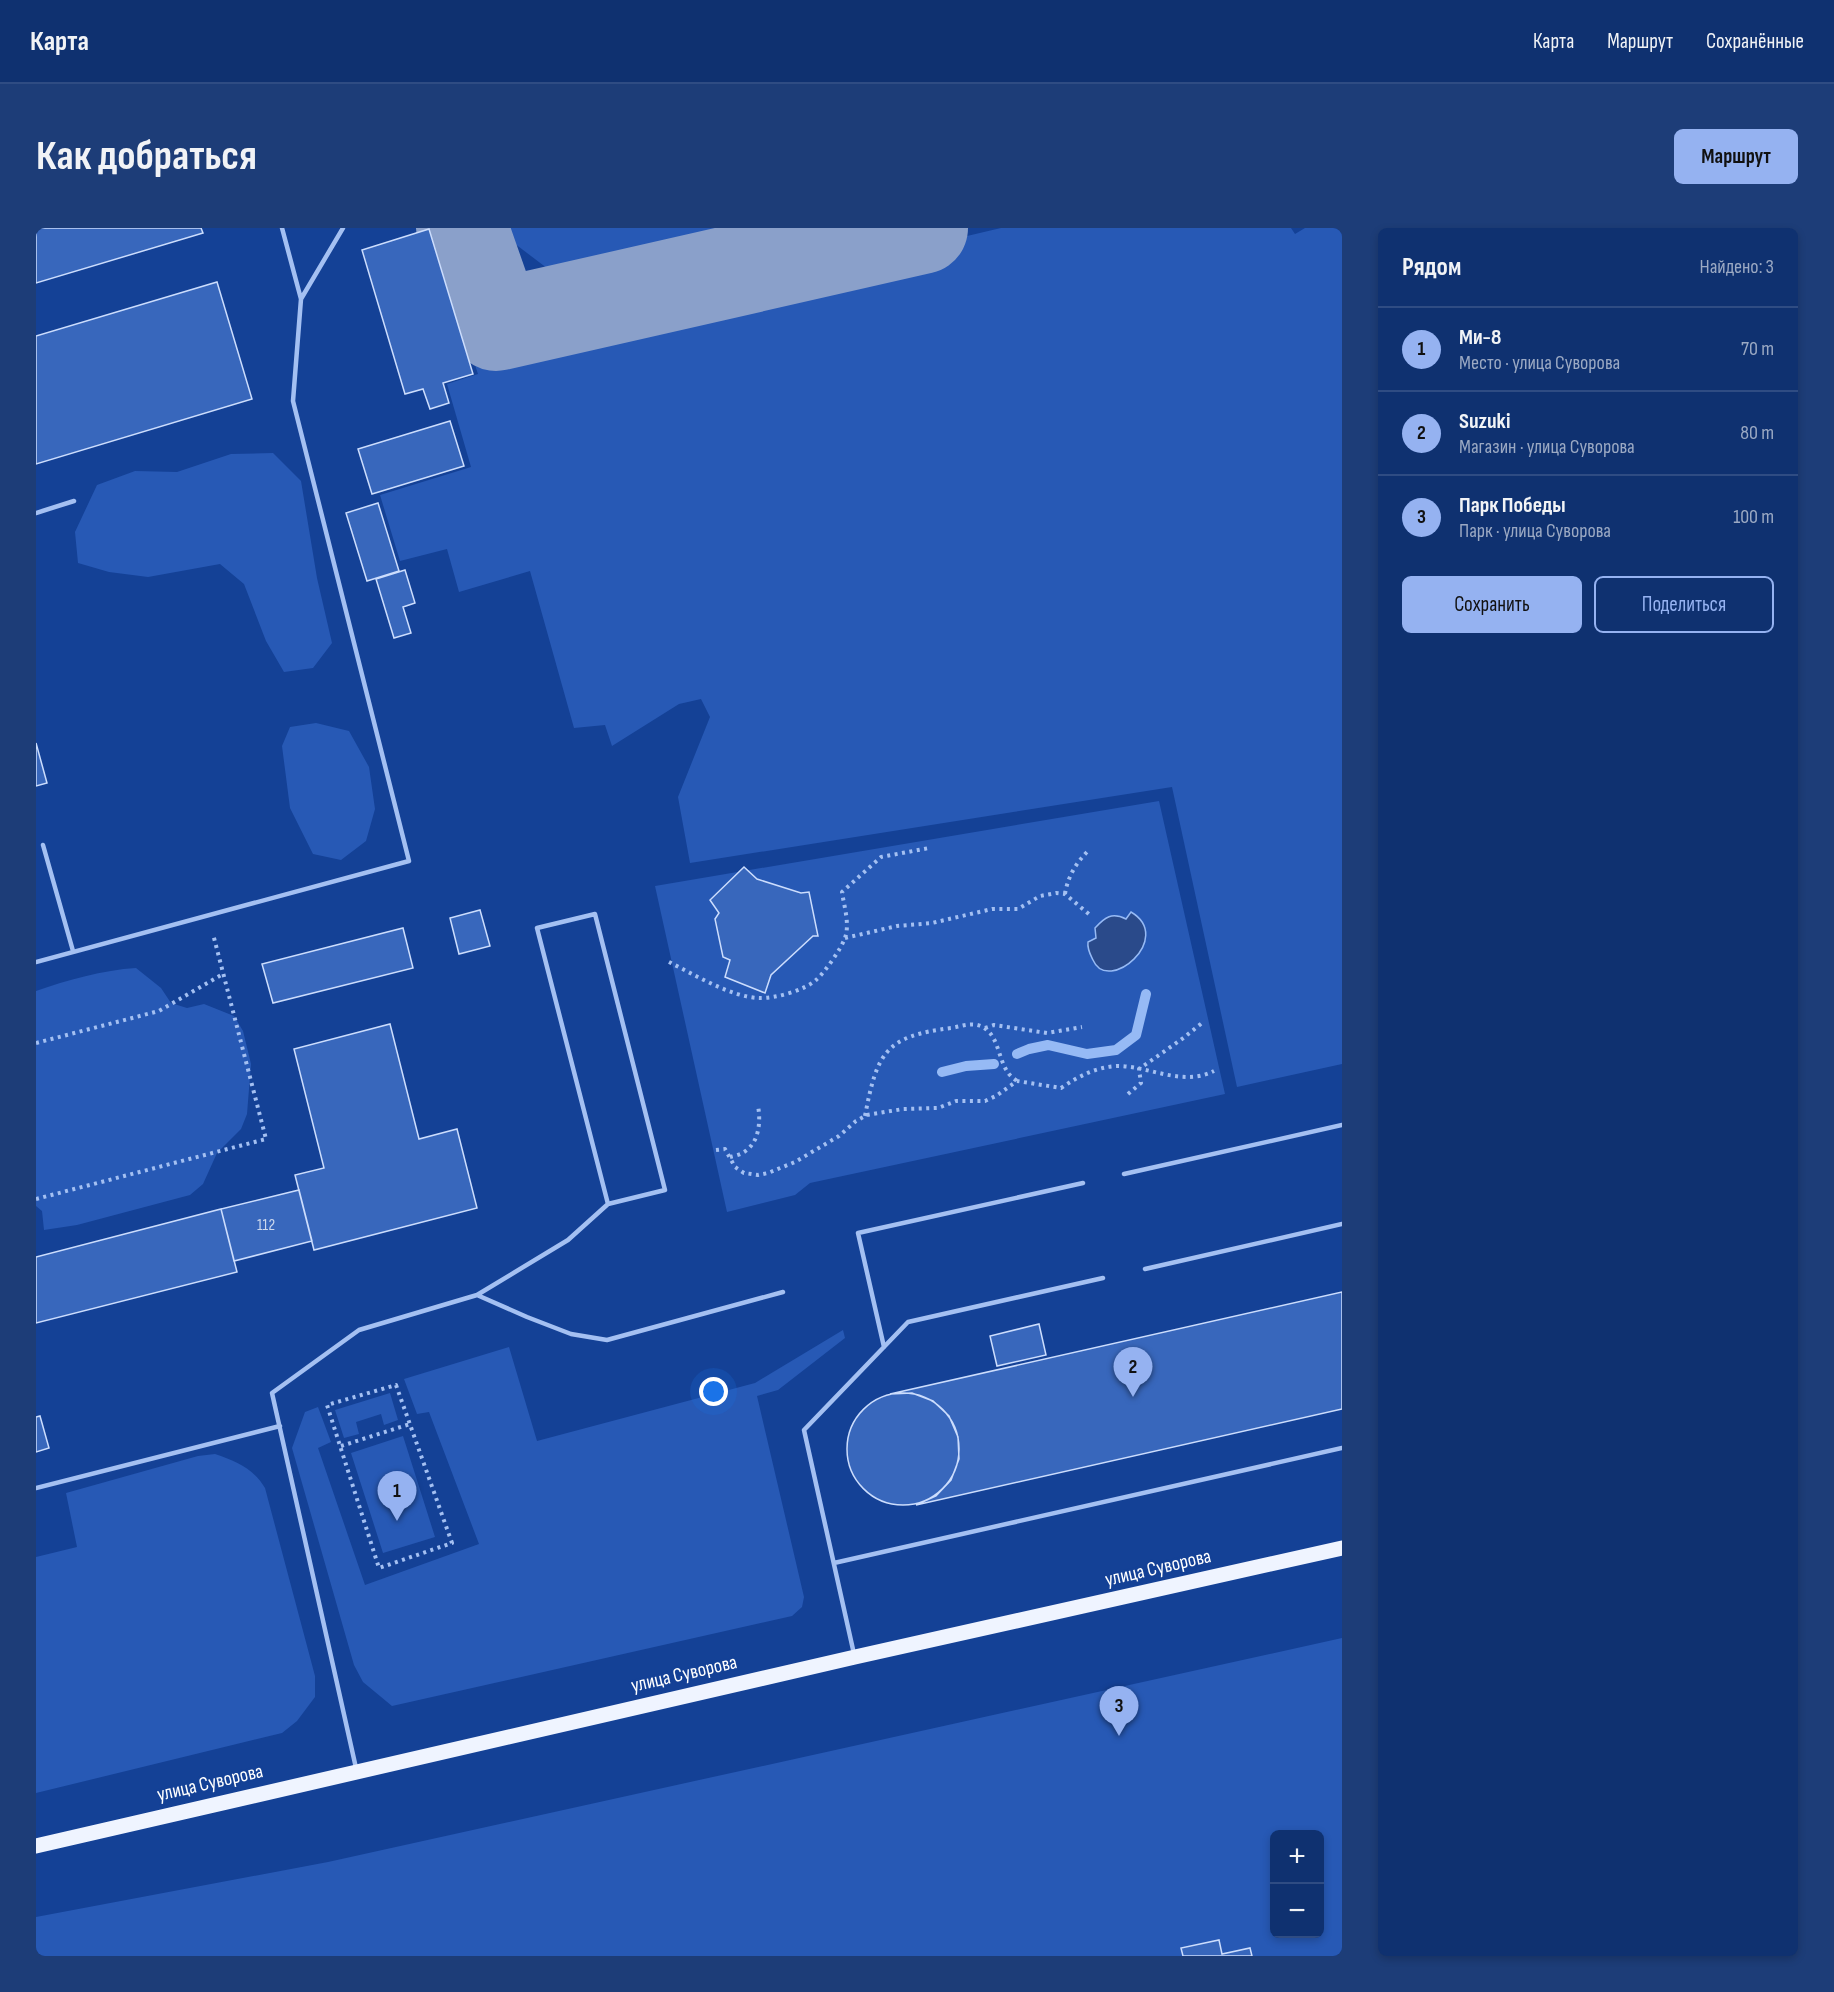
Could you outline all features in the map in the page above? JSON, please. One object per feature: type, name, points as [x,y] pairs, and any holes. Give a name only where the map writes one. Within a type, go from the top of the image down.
[{"type":"main road","name":"улица Суворова","points":[[36,1846],[357,1770],[1342,1548]]},
{"type":"lane","points":[[36,962],[409,861],[293,401],[300,299],[282,228]]},
{"type":"lane","points":[[300,299],[343,228]]},
{"type":"lane","points":[[36,513],[74,501]]},
{"type":"lane","points":[[43,845],[73,951]]},
{"type":"lane","points":[[357,1770],[272,1393],[358,1330],[477,1295],[568,1240],[608,1204],[665,1190],[595,914],[537,928],[608,1204]]},
{"type":"lane","points":[[1124,1174],[1342,1125]]},
{"type":"lane","points":[[884,1347],[858,1233],[1083,1183]]},
{"type":"lane","points":[[1145,1269],[1342,1224]]},
{"type":"lane","points":[[855,1657],[804,1430],[908,1322],[1104,1278]]},
{"type":"lane","points":[[477,1295],[571,1334],[608,1340],[783,1292]]},
{"type":"lane","points":[[36,1488],[280,1426]]},
{"type":"lane","points":[[834,1563],[1342,1448]]},
{"type":"path","points":[[669,962],[733,992],[759,998],[783,996],[815,981],[845,938],[847,920],[842,892],[881,857],[929,848]]},
{"type":"path","points":[[1065,894],[1067,879],[1089,850]]},
{"type":"path","points":[[845,938],[897,926],[932,923],[992,909],[1018,909],[1040,896],[1056,893],[1065,894],[1090,915]]},
{"type":"path","points":[[36,1199],[266,1139],[208,915]]},
{"type":"path","points":[[36,1043],[159,1011],[224,974]]},
{"type":"path","points":[[1139,1069],[1182,1040],[1202,1023]]},
{"type":"path","points":[[865,1116],[871,1085],[884,1053],[896,1042],[908,1036],[967,1024],[979,1025],[989,1031],[1007,1072],[1017,1081],[1061,1088],[1078,1076],[1118,1066],[1178,1077],[1204,1076],[1214,1071]]},
{"type":"path","points":[[984,1028],[993,1025],[1047,1033],[1082,1027]]},
{"type":"path","points":[[1128,1094],[1142,1083],[1139,1069]]},
{"type":"path","points":[[716,1150],[725,1149],[735,1167],[744,1173],[758,1175],[768,1173],[795,1162],[838,1136],[865,1116],[903,1109],[938,1108],[956,1101],[985,1101],[1017,1081]]},
{"type":"path","points":[[730,1157],[745,1152],[755,1140],[760,1123],[758,1106]]},
{"type":"path","points":[[396,1385],[452,1543],[379,1568],[340,1446],[327,1405],[396,1385]]},
{"type":"path","points":[[340,1446],[410,1424]]},
{"type":"shaded area","points":[[494,228],[803,228],[564,281]]},
{"type":"shaded area","points":[[1001,228],[1291,228],[1295,234],[1305,228],[1342,228],[1342,1064],[1237,1087],[1172,787],[690,863],[678,797],[710,717],[701,699],[679,704],[612,746],[605,725],[574,728],[530,571],[459,592],[447,549],[400,561],[380,495],[471,467],[447,384],[478,374],[475,365],[483,362],[485,353],[531,337],[539,342],[585,326]]},
{"type":"shaded area","points":[[273,453],[301,481],[317,578],[332,643],[313,668],[284,672],[266,641],[244,584],[220,564],[148,577],[109,572],[78,563],[75,532],[97,485],[135,471],[177,472],[231,454]]},
{"type":"shaded area","points":[[316,723],[349,731],[369,767],[375,809],[366,841],[341,860],[313,854],[290,808],[282,746],[290,727]]},
{"type":"shaded area","points":[[1159,801],[1225,1094],[810,1183],[795,1195],[727,1212],[655,886]]},
{"type":"shaded area","points":[[1131,912],[1143,923],[1146,935],[1142,948],[1134,959],[1123,967],[1111,971],[1101,969],[1093,960],[1088,947],[1088,942],[1096,938],[1095,928],[1109,917],[1117,916],[1126,919]]},
{"type":"shaded area","points":[[136,968],[161,988],[171,1003],[187,1008],[204,1004],[234,1016],[243,1031],[251,1064],[247,1114],[241,1129],[217,1153],[203,1184],[190,1195],[77,1225],[44,1230],[42,1211],[36,1206],[36,991],[85,976]]},
{"type":"shaded area","points":[[843,1330],[845,1338],[778,1390],[757,1396],[804,1597],[802,1607],[792,1616],[392,1706],[363,1682],[354,1665],[292,1448],[305,1412],[318,1407],[331,1442],[318,1448],[365,1585],[479,1544],[429,1412],[417,1414],[404,1379],[509,1347],[537,1441],[755,1383]]},
{"type":"shaded area","points":[[390,1393],[398,1420],[384,1425],[381,1414],[356,1422],[359,1434],[344,1438],[335,1410]]},
{"type":"shaded area","points":[[403,1436],[435,1537],[383,1553],[351,1453]]},
{"type":"shaded area","points":[[215,1454],[244,1466],[261,1481],[265,1488],[315,1676],[315,1697],[297,1721],[282,1733],[36,1793],[36,1557],[77,1547],[66,1493],[198,1456]]},
{"type":"shaded area","points":[[1342,1638],[1342,1956],[36,1956],[36,1917],[328,1862]]},
{"type":"building","points":[[36,228],[201,228],[203,233],[36,283]]},
{"type":"building","points":[[429,229],[473,374],[443,383],[449,403],[430,409],[423,389],[405,394],[362,250]]},
{"type":"building","points":[[217,282],[252,399],[36,464],[36,336]]},
{"type":"building","points":[[450,421],[464,466],[372,494],[358,449]]},
{"type":"building","points":[[378,503],[399,571],[367,581],[346,513]]},
{"type":"building","points":[[405,570],[415,603],[403,607],[411,633],[394,638],[376,579]]},
{"type":"building","points":[[36,743],[47,783],[36,786]]},
{"type":"building","points":[[744,867],[757,879],[801,893],[809,892],[818,936],[813,936],[771,975],[765,993],[725,977],[730,960],[723,957],[715,919],[719,913],[710,900]]},
{"type":"building","points":[[480,910],[490,946],[459,954],[450,918]]},
{"type":"building","points":[[403,928],[413,968],[273,1003],[262,964]]},
{"type":"building","points":[[390,1024],[419,1139],[457,1129],[477,1208],[314,1250],[295,1175],[324,1168],[294,1049]]},
{"type":"building","points":[[299,1190],[312,1241],[234,1261],[221,1209]]},
{"type":"building","points":[[221,1209],[237,1272],[36,1323],[36,1257]]},
{"type":"building","points":[[1342,1292],[1342,1409],[916,1505],[936,1496],[951,1480],[959,1459],[958,1437],[949,1416],[933,1401],[912,1393],[890,1394]]},
{"type":"building","points":[[1039,1324],[1046,1355],[997,1366],[990,1336]]},
{"type":"building","points":[[903,1393],[925,1397],[943,1409],[955,1427],[959,1449],[955,1471],[943,1489],[925,1501],[903,1505],[881,1501],[863,1489],[851,1471],[847,1449],[851,1427],[863,1409],[881,1397]]},
{"type":"building","points":[[40,1416],[49,1448],[36,1452],[36,1417]]},
{"type":"building","points":[[1219,1940],[1222,1954],[1250,1948],[1252,1956],[1183,1956],[1181,1948]]},
{"type":"waterway","points":[[1017,1054],[1048,1045],[1087,1054],[1116,1050],[1136,1035],[1146,994]]},
{"type":"waterway","points":[[942,1072],[966,1066],[994,1064]]},
{"type":"taxiway","points":[[462,228],[496,325],[922,228]]},
{"type":"place","name":"Suzuki","points":[[1133,1397]]},
{"type":"place","name":"Ми-8","points":[[397,1521]]},
{"type":"place","name":"Парк Победы","points":[[1119,1736]]}]
